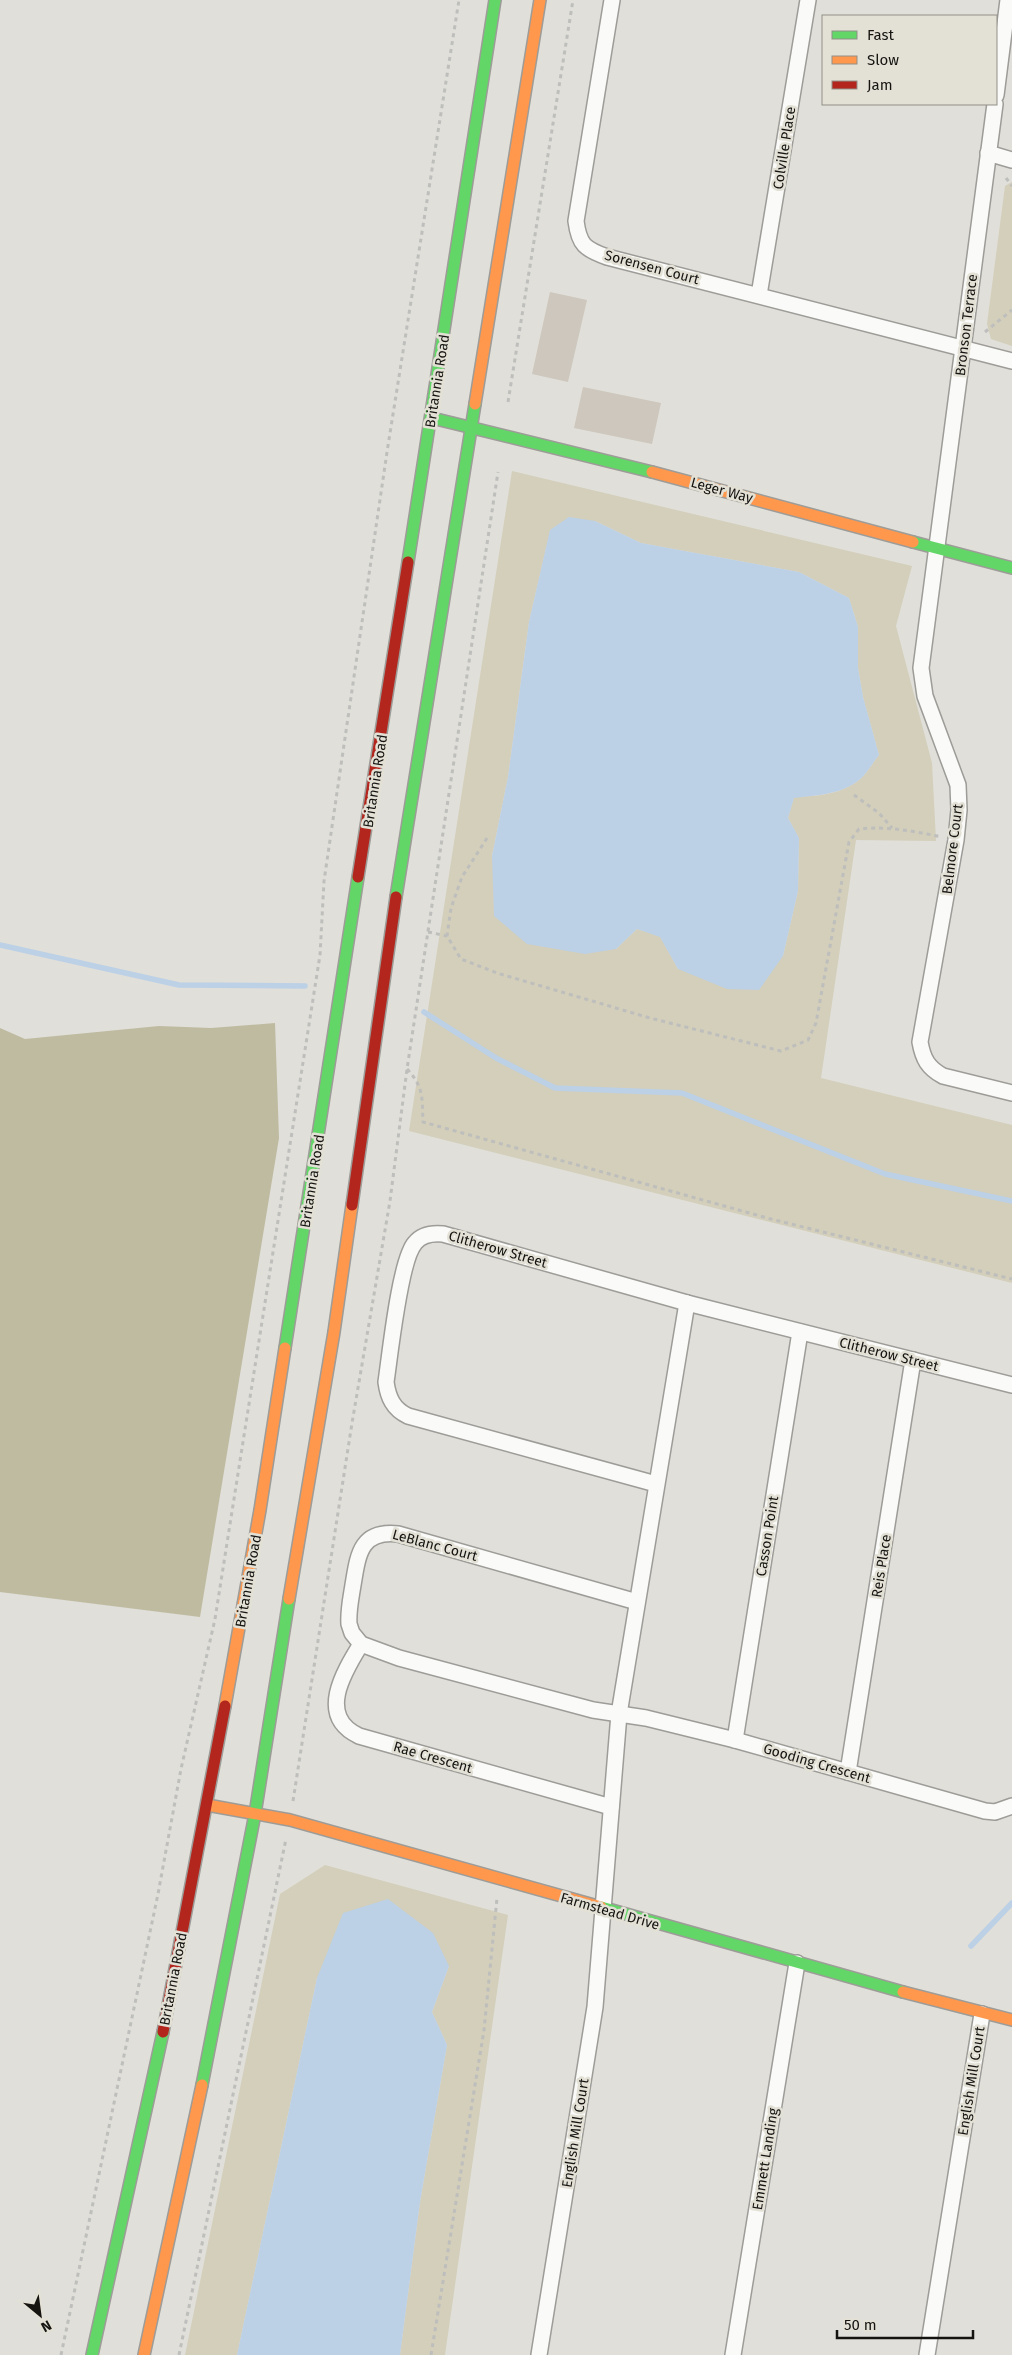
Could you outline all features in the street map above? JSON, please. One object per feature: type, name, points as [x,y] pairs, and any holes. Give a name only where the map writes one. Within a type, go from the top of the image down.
[{"type":"main road","name":"Britannia Road","points":[[92,2355],[160,2044],[207,1804],[260,1510],[432,418],[495,0]]},
{"type":"main road","points":[[144,2355],[213,2034],[256,1814],[269,1721],[334,1332],[391,927],[540,0]]},
{"type":"main road","name":"Leger Way","points":[[432,418],[666,476],[1012,568]]},
{"type":"main road","name":"Farmstead Drive","points":[[207,1804],[290,1820],[603,1910],[982,2014],[1012,2020]]},
{"type":"street","name":"Sorensen Court","points":[[612,0],[576,221],[578,235],[584,246],[607,257],[964,347],[1012,361]]},
{"type":"street","name":"Colville Place","points":[[760,295],[808,0]]},
{"type":"street","points":[[997,87],[1008,0]]},
{"type":"street","name":"Bronson Terrace","points":[[938,547],[994,105]]},
{"type":"street","points":[[988,153],[1012,160]]},
{"type":"street","name":"Belmore Court","points":[[938,547],[921,668],[926,696],[958,785],[959,810],[956,840],[920,1042],[926,1064],[934,1071],[944,1076],[1012,1093]]},
{"type":"street","name":"Clitherow Street","points":[[656,1484],[408,1416],[396,1408],[390,1400],[386,1382],[408,1251],[415,1242],[432,1233],[443,1234],[687,1303],[1012,1385]]},
{"type":"street","name":"English Mill Court","points":[[539,2355],[595,2007],[619,1714],[687,1303]]},
{"type":"street","name":"Casson Point","points":[[734,1740],[800,1332]]},
{"type":"street","name":"Reis Place","points":[[848,1772],[914,1360]]},
{"type":"street","name":"LeBlanc Court","points":[[361,1644],[352,1633],[349,1615],[358,1555],[364,1544],[375,1536],[386,1533],[398,1534],[637,1602]]},
{"type":"street","points":[[361,1644],[399,1658],[594,1710],[619,1714]]},
{"type":"street","name":"Rae Crescent","points":[[361,1644],[341,1677],[336,1711],[339,1721],[347,1730],[359,1736],[611,1807]]},
{"type":"street","name":"Gooding Crescent","points":[[619,1714],[646,1718],[734,1740],[985,1811],[995,1812],[1012,1806]]},
{"type":"street","name":"Emmett Landing","points":[[733,2355],[797,1963]]},
{"type":"street","name":"English Mill Court","points":[[928,2355],[982,2014]]},
{"type":"path","points":[[61,2355],[158,1894],[181,1769],[216,1619],[320,954],[326,861],[386,452],[459,0]]},
{"type":"path","points":[[508,402],[572,0]]},
{"type":"path","points":[[1006,178],[1012,186]]},
{"type":"path","points":[[985,332],[1012,310]]},
{"type":"path","points":[[179,2355],[290,1820],[352,1424],[390,1201],[407,1069],[498,472]]},
{"type":"path","points":[[854,795],[879,813],[892,828]]},
{"type":"path","points":[[487,838],[462,877],[451,908],[447,936],[461,959],[497,973],[650,1018],[781,1051],[808,1040],[816,1024],[849,842],[859,830],[892,828],[956,840]]},
{"type":"path","points":[[428,932],[447,936]]},
{"type":"path","points":[[407,1069],[418,1080],[422,1094],[423,1122],[771,1220],[1012,1279]]},
{"type":"path","points":[[431,2355],[484,2030],[500,1880]]},
{"type":"shaded area","points":[[1012,182],[1012,346],[991,339],[987,324],[1005,186]]},
{"type":"shaded area","points":[[512,471],[912,566],[896,626],[932,763],[936,841],[856,840],[821,1078],[1012,1125],[1012,1283],[409,1131]],"holes":[[[595,521],[641,543],[799,572],[849,598],[858,627],[858,668],[863,697],[879,755],[862,777],[844,789],[820,795],[794,797],[788,818],[799,838],[798,891],[783,956],[678,969],[660,936],[637,929],[616,949],[492,856],[508,777],[529,622],[550,531]]]},
{"type":"shaded area","points":[[275,1023],[279,1138],[200,1617],[0,1592],[0,1028],[25,1039],[159,1026],[211,1028]]},
{"type":"shaded area","points":[[325,1865],[508,1915],[445,2355],[400,2355],[420,2202],[447,2045],[432,2012],[449,1966],[317,1978],[237,2355],[185,2355],[280,1894]]},
{"type":"water","points":[[569,517],[595,521],[641,543],[799,572],[849,598],[858,627],[858,668],[863,697],[879,755],[865,775],[852,785],[828,794],[794,798],[788,818],[799,838],[798,891],[783,956],[759,990],[727,989],[678,969],[660,937],[637,929],[616,949],[585,954],[527,944],[494,916],[492,856],[508,777],[529,622],[550,530]]},
{"type":"water","points":[[388,1899],[433,1933],[449,1966],[432,2012],[447,2045],[420,2202],[400,2355],[237,2355],[317,1978],[343,1913]]},
{"type":"building","points":[[550,292],[587,300],[568,382],[532,374]]},
{"type":"building","points":[[583,387],[661,403],[652,444],[574,428]]},
{"type":"waterway","points":[[0,945],[179,985],[305,986]]},
{"type":"waterway","points":[[424,1012],[496,1058],[555,1088],[682,1093],[885,1174],[1012,1201]]},
{"type":"waterway","points":[[971,1946],[1012,1903]]},
{"type":"traffic: fast","points":[[408,562],[495,0]]},
{"type":"traffic: fast","points":[[396,897],[475,404]]},
{"type":"traffic: fast","points":[[432,418],[652,472]]},
{"type":"traffic: fast","points":[[913,542],[1012,568]]},
{"type":"traffic: fast","points":[[285,1348],[358,877]]},
{"type":"traffic: fast","points":[[202,2085],[255,1814],[289,1599]]},
{"type":"traffic: fast","points":[[601,1907],[903,1992]]},
{"type":"traffic: fast","points":[[92,2355],[163,2032]]},
{"type":"traffic: slow","points":[[475,404],[540,0]]},
{"type":"traffic: slow","points":[[652,472],[913,542]]},
{"type":"traffic: slow","points":[[289,1599],[334,1332],[352,1205]]},
{"type":"traffic: slow","points":[[225,1706],[260,1510],[285,1348]]},
{"type":"traffic: slow","points":[[207,1805],[290,1820],[601,1907]]},
{"type":"traffic: slow","points":[[903,1992],[1012,2020]]},
{"type":"traffic: slow","points":[[144,2355],[202,2085]]},
{"type":"traffic: jam","points":[[358,877],[408,562]]},
{"type":"traffic: jam","points":[[352,1205],[396,897]]},
{"type":"traffic: jam","points":[[163,2032],[225,1706]]}]
